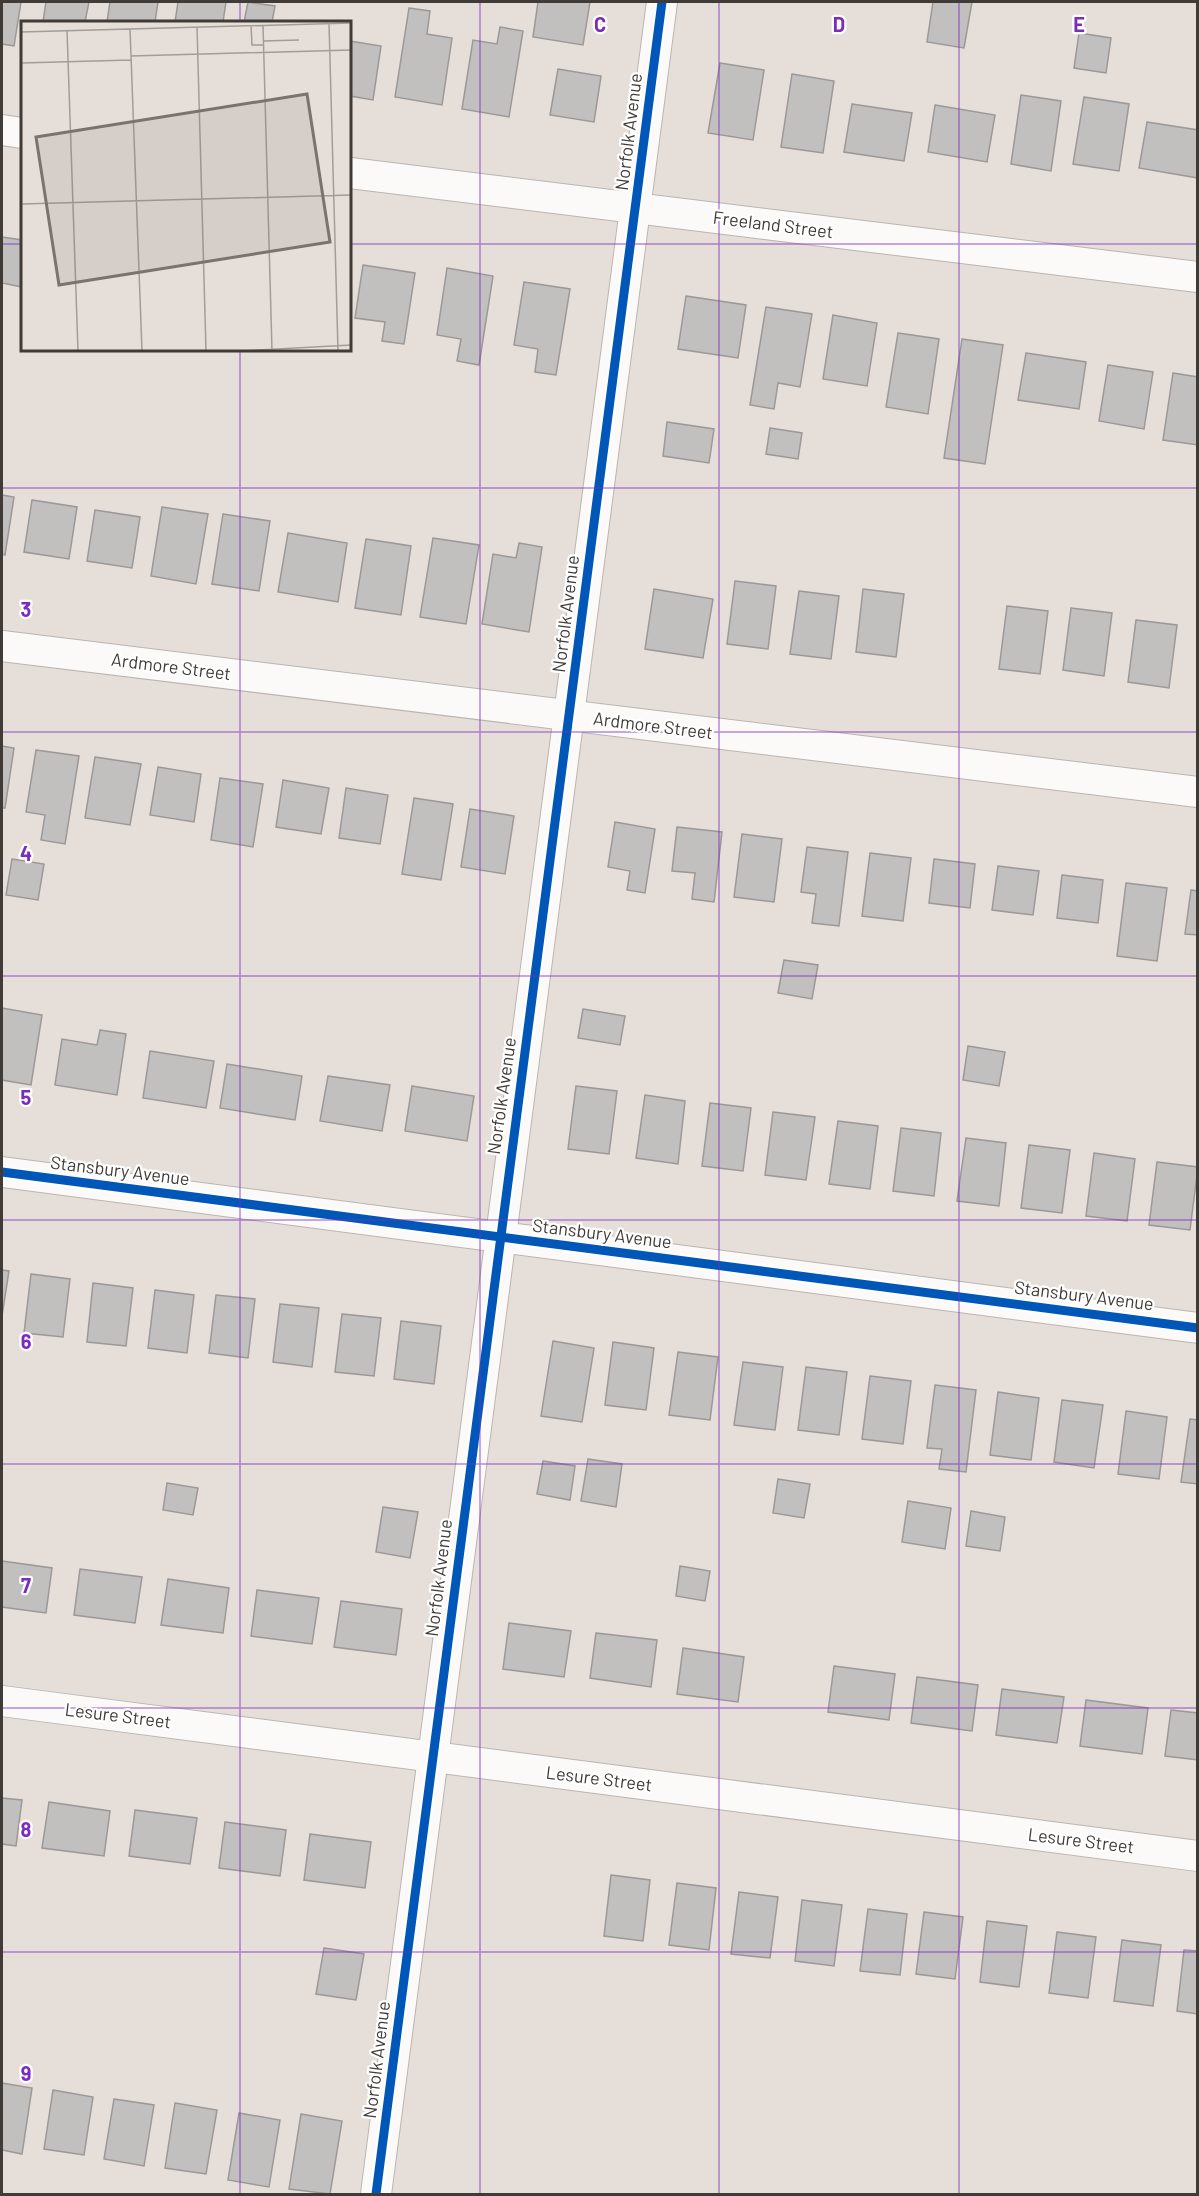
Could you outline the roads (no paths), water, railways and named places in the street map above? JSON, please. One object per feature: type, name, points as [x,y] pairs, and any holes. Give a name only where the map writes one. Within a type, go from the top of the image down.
[{"type":"street","name":"Norfolk Avenue","points":[[376,2194],[662,2]]},
{"type":"street","points":[[2,130],[21,133]]},
{"type":"street","name":"Freeland Street","points":[[351,173],[1197,277]]},
{"type":"street","name":"Ardmore Street","points":[[2,646],[1197,792]]},
{"type":"street","name":"Stansbury Avenue","points":[[2,1172],[1197,1328]]},
{"type":"street","name":"Lesure Street","points":[[2,1701],[1197,1856]]}]
